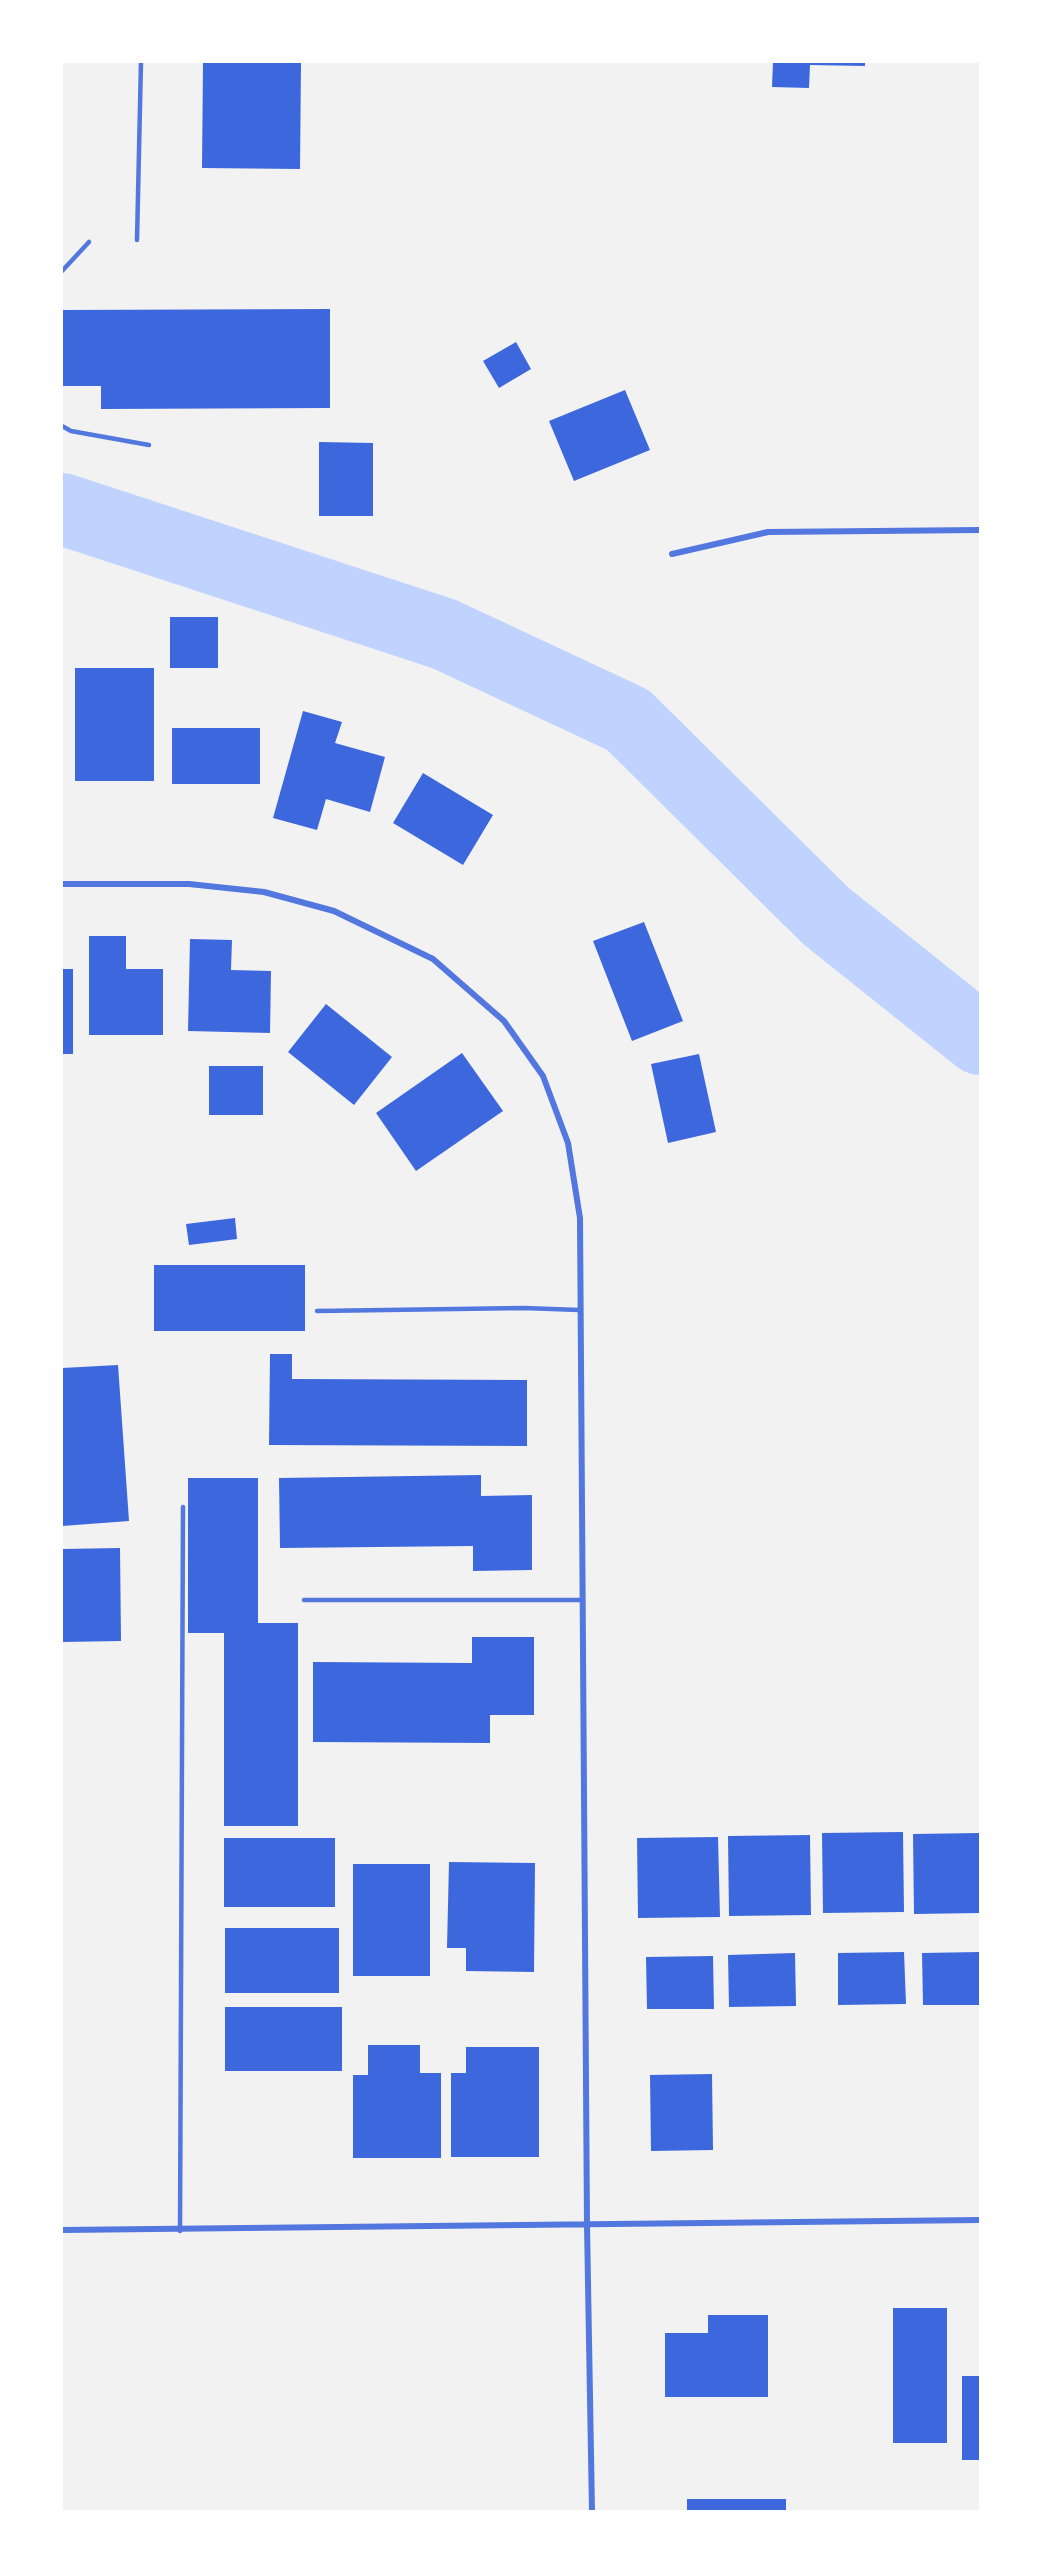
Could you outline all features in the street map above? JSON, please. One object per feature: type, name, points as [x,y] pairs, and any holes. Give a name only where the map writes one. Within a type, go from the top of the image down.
[{"type":"street","points":[[672,554],[768,532],[981,530]]},
{"type":"street","points":[[62,884],[189,884],[264,892],[334,911],[433,960],[504,1021],[543,1076],[568,1143],[580,1218],[587,2225],[592,2511]]},
{"type":"street","points":[[62,2230],[180,2231],[981,2220]]},
{"type":"lane","points":[[137,240],[141,62]]},
{"type":"lane","points":[[62,271],[89,242]]},
{"type":"lane","points":[[62,426],[71,431],[149,445]]},
{"type":"lane","points":[[316,1311],[524,1308],[579,1310]]},
{"type":"lane","points":[[180,2231],[183,1508]]},
{"type":"lane","points":[[304,1600],[583,1600]]},
{"type":"building","points":[[203,62],[301,62],[300,169],[202,168]]},
{"type":"building","points":[[773,62],[865,62],[865,66],[810,65],[809,88],[772,87]]},
{"type":"building","points":[[330,309],[330,408],[101,409],[101,386],[62,386],[62,310]]},
{"type":"building","points":[[516,342],[531,369],[499,388],[483,361]]},
{"type":"building","points":[[625,390],[650,450],[574,481],[549,421]]},
{"type":"building","points":[[319,442],[373,443],[373,516],[319,516]]},
{"type":"building","points":[[170,617],[218,617],[218,668],[170,668]]},
{"type":"building","points":[[75,668],[154,668],[154,781],[75,781]]},
{"type":"building","points":[[303,711],[342,722],[335,743],[385,757],[370,812],[326,799],[317,830],[273,818]]},
{"type":"building","points":[[172,728],[260,728],[260,784],[172,784]]},
{"type":"building","points":[[423,773],[493,815],[463,865],[393,823]]},
{"type":"building","points":[[644,922],[683,1021],[632,1041],[593,941]]},
{"type":"building","points":[[89,936],[126,936],[126,969],[163,969],[163,1035],[89,1035]]},
{"type":"building","points":[[190,939],[232,940],[231,970],[271,971],[270,1033],[188,1031]]},
{"type":"building","points":[[62,969],[73,969],[73,1054],[62,1054]]},
{"type":"building","points":[[326,1004],[392,1057],[354,1105],[288,1052]]},
{"type":"building","points":[[462,1053],[503,1111],[416,1171],[376,1113]]},
{"type":"building","points":[[699,1054],[716,1132],[668,1143],[651,1064]]},
{"type":"building","points":[[209,1066],[263,1066],[263,1115],[209,1115]]},
{"type":"building","points":[[235,1218],[237,1239],[189,1245],[186,1224]]},
{"type":"building","points":[[154,1265],[305,1265],[305,1331],[154,1331]]},
{"type":"building","points":[[270,1354],[292,1354],[292,1379],[527,1380],[527,1446],[269,1445]]},
{"type":"building","points":[[118,1365],[129,1521],[62,1526],[62,1368]]},
{"type":"building","points":[[481,1475],[481,1496],[532,1495],[532,1570],[473,1571],[473,1546],[280,1548],[279,1478]]},
{"type":"building","points":[[188,1478],[258,1478],[258,1623],[298,1623],[298,1826],[224,1826],[224,1633],[188,1633]]},
{"type":"building","points":[[120,1548],[121,1641],[62,1642],[62,1549]]},
{"type":"building","points":[[472,1637],[534,1637],[534,1715],[490,1715],[490,1743],[313,1742],[313,1662],[472,1663]]},
{"type":"building","points":[[903,1832],[904,1912],[823,1913],[822,1833]]},
{"type":"building","points":[[980,1833],[980,1913],[914,1914],[913,1834]]},
{"type":"building","points":[[810,1835],[811,1915],[729,1916],[728,1836]]},
{"type":"building","points":[[718,1837],[720,1917],[638,1918],[637,1838]]},
{"type":"building","points":[[224,1838],[335,1838],[335,1907],[224,1907]]},
{"type":"building","points":[[449,1862],[535,1863],[534,1972],[466,1971],[466,1948],[447,1948]]},
{"type":"building","points":[[353,1864],[430,1864],[430,1976],[353,1976]]},
{"type":"building","points":[[225,1928],[339,1928],[339,1993],[225,1993]]},
{"type":"building","points":[[904,1952],[906,2004],[838,2005],[838,1953]]},
{"type":"building","points":[[980,1952],[980,2005],[923,2005],[922,1953]]},
{"type":"building","points":[[795,1953],[796,2006],[729,2007],[728,1955]]},
{"type":"building","points":[[713,1956],[714,2009],[647,2009],[646,1957]]},
{"type":"building","points":[[225,2007],[342,2007],[342,2071],[225,2071]]},
{"type":"building","points":[[368,2045],[420,2045],[420,2073],[441,2073],[441,2158],[353,2158],[353,2075],[368,2075]]},
{"type":"building","points":[[466,2047],[539,2047],[539,2157],[451,2157],[451,2073],[466,2073]]},
{"type":"building","points":[[712,2074],[713,2150],[651,2151],[650,2075]]},
{"type":"building","points":[[893,2308],[947,2308],[947,2443],[893,2443]]},
{"type":"building","points":[[708,2315],[768,2315],[768,2397],[665,2397],[665,2333],[708,2333]]},
{"type":"building","points":[[962,2376],[980,2376],[980,2460],[962,2460]]},
{"type":"building","points":[[687,2499],[786,2499],[786,2512],[687,2512]]},
{"type":"waterway","points":[[62,509],[444,634],[628,720],[826,916],[980,1039]]}]
